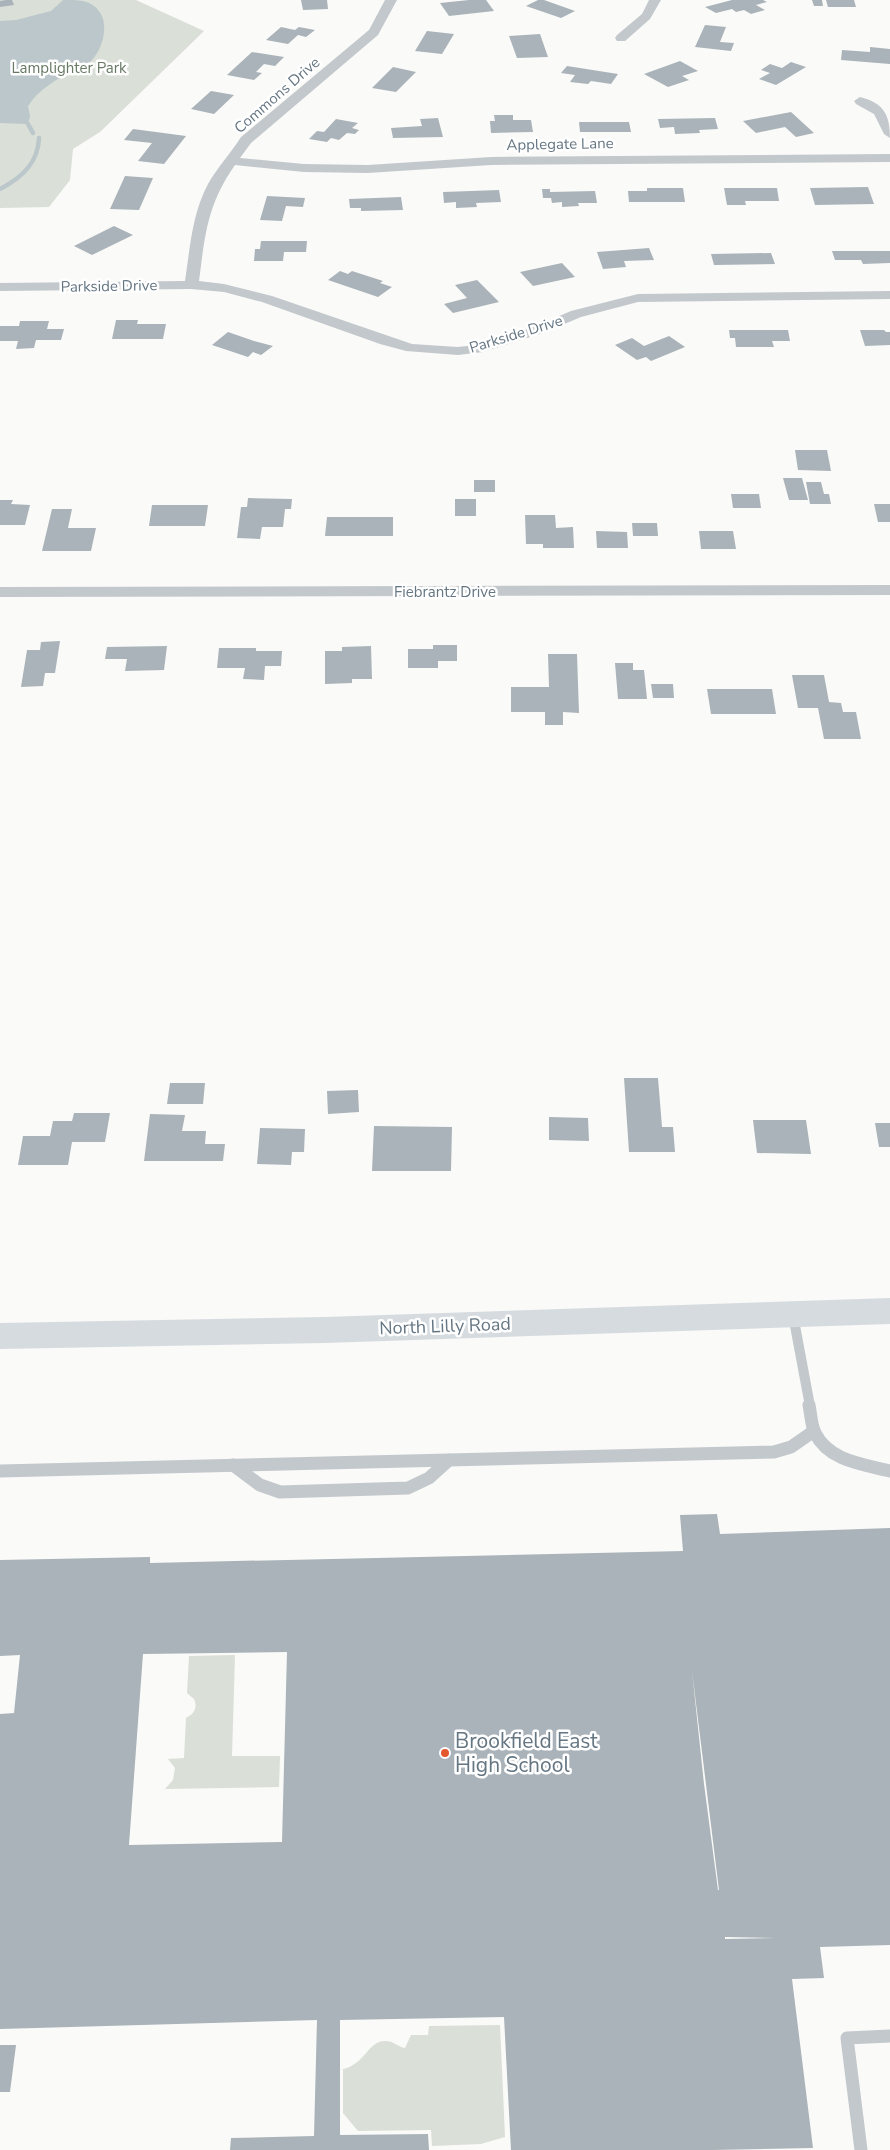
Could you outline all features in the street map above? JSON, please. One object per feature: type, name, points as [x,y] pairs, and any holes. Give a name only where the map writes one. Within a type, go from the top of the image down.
[{"type":"street","name":"Commons Drive","points":[[191,285],[201,218],[212,190],[231,160],[246,140],[374,32],[391,0]]},
{"type":"street","points":[[621,38],[645,17],[653,8],[655,0]]},
{"type":"street","points":[[860,101],[879,112],[890,134]]},
{"type":"street","name":"Applegate Lane","points":[[231,160],[294,167],[348,169],[491,160],[890,158]]},
{"type":"street","name":"Parkside Drive","points":[[0,287],[191,285],[224,288],[291,308],[385,341],[411,348],[458,351],[478,349],[538,330],[576,314],[638,298],[890,295]]},
{"type":"street","name":"Fiebrantz Drive","points":[[0,592],[890,590]]},
{"type":"street","name":"North Lilly Road","points":[[0,1336],[334,1330],[890,1311]]},
{"type":"lane","points":[[793,1314],[814,1431],[825,1448],[846,1460],[890,1471]]},
{"type":"lane","points":[[0,1471],[774,1452],[791,1447],[814,1431]]},
{"type":"lane","points":[[234,1465],[260,1485],[280,1492],[408,1488],[429,1478],[449,1460]]},
{"type":"lane","points":[[861,2150],[847,2038],[890,2036]]},
{"type":"green space","name":"Lamplighter Park","points":[[0,0],[136,0],[204,31],[100,132],[73,149],[70,180],[49,207],[0,208]]},
{"type":"green space","points":[[235,1655],[232,1756],[280,1756],[279,1787],[165,1789],[173,1780],[175,1768],[168,1759],[184,1758],[186,1718],[193,1713],[195,1708],[194,1699],[187,1693],[189,1656]]},
{"type":"green space","points":[[500,2025],[505,2137],[481,2144],[432,2146],[431,2130],[358,2131],[343,2113],[343,2069],[357,2062],[375,2044],[389,2041],[405,2048],[411,2035],[428,2035],[429,2026]]},
{"type":"shaded area","points":[[63,0],[86,2],[99,11],[104,22],[104,35],[97,53],[88,63],[60,77],[32,100],[28,106],[30,116],[28,124],[0,123],[0,21],[16,20],[51,11]]},
{"type":"building","points":[[12,0],[14,5],[0,7],[0,1]]},
{"type":"building","points":[[301,0],[327,0],[328,9],[303,10]]},
{"type":"building","points":[[486,0],[494,11],[449,16],[440,3]]},
{"type":"building","points":[[538,0],[544,0],[575,11],[561,18],[526,6]]},
{"type":"building","points":[[732,0],[763,0],[767,2],[756,5],[765,10],[751,14],[744,10],[736,12],[732,9],[716,13],[705,7]]},
{"type":"building","points":[[812,0],[822,0],[823,6],[814,6]]},
{"type":"building","points":[[826,0],[854,0],[856,7],[828,7]]},
{"type":"building","points":[[705,25],[726,27],[720,42],[734,43],[731,51],[695,47]]},
{"type":"building","points":[[281,27],[295,30],[299,27],[315,30],[306,37],[298,35],[288,44],[266,40]]},
{"type":"building","points":[[427,31],[454,34],[442,54],[415,51]]},
{"type":"building","points":[[540,34],[548,57],[517,58],[509,36]]},
{"type":"building","points":[[870,47],[890,49],[890,64],[841,60],[842,50],[870,52]]},
{"type":"building","points":[[252,52],[284,57],[275,66],[264,64],[256,72],[262,73],[254,80],[227,75]]},
{"type":"building","points":[[680,61],[698,71],[682,76],[689,80],[668,87],[644,74]]},
{"type":"building","points":[[791,62],[806,67],[776,85],[759,79],[770,73],[761,70],[770,64],[782,68]]},
{"type":"building","points":[[567,66],[618,74],[611,84],[591,81],[588,84],[570,82],[575,75],[561,73]]},
{"type":"building","points":[[393,67],[416,72],[396,92],[372,88]]},
{"type":"building","points":[[211,91],[234,95],[214,114],[191,109]]},
{"type":"building","points":[[791,112],[814,133],[796,137],[785,127],[756,133],[743,121]]},
{"type":"building","points":[[494,115],[513,115],[513,120],[531,120],[533,132],[491,133],[490,121],[495,121]]},
{"type":"building","points":[[438,118],[443,137],[393,138],[391,128],[422,126],[420,119]]},
{"type":"building","points":[[715,118],[718,129],[699,130],[700,133],[675,134],[674,127],[660,128],[658,119]]},
{"type":"building","points":[[336,119],[358,123],[352,128],[359,130],[355,134],[347,133],[339,140],[331,138],[327,142],[309,139],[317,131],[324,132]]},
{"type":"building","points":[[579,122],[629,122],[631,132],[580,132]]},
{"type":"building","points":[[133,129],[186,136],[164,164],[138,161],[152,143],[124,140]]},
{"type":"building","points":[[125,176],[153,178],[139,210],[110,209]]},
{"type":"building","points":[[868,187],[874,204],[815,205],[810,188]]},
{"type":"building","points":[[647,188],[683,188],[685,202],[629,202],[628,191],[647,191]]},
{"type":"building","points":[[724,188],[777,188],[779,201],[745,201],[746,205],[727,205]]},
{"type":"building","points":[[542,189],[550,189],[550,192],[595,191],[597,203],[578,203],[579,206],[562,207],[562,202],[552,203],[551,198],[543,198]]},
{"type":"building","points":[[499,190],[501,202],[476,203],[477,207],[456,208],[456,202],[444,203],[443,192]]},
{"type":"building","points":[[267,196],[305,198],[303,207],[286,206],[282,221],[260,220]]},
{"type":"building","points":[[401,197],[403,210],[361,211],[361,208],[350,208],[349,199]]},
{"type":"building","points":[[114,226],[133,235],[92,255],[74,246]]},
{"type":"building","points":[[261,241],[307,241],[306,252],[284,252],[283,261],[254,261],[255,249],[260,249]]},
{"type":"building","points":[[649,248],[654,260],[624,261],[626,267],[603,269],[597,252]]},
{"type":"building","points":[[832,251],[890,251],[890,263],[863,264],[861,260],[835,260]]},
{"type":"building","points":[[771,253],[775,264],[714,265],[711,254]]},
{"type":"building","points":[[562,263],[575,277],[533,286],[520,272]]},
{"type":"building","points":[[340,271],[348,274],[352,271],[383,281],[380,283],[392,287],[378,297],[328,280]]},
{"type":"building","points":[[477,280],[499,302],[453,313],[444,304],[467,298],[455,285]]},
{"type":"building","points":[[116,320],[138,320],[137,324],[166,324],[163,339],[112,339]]},
{"type":"building","points":[[20,321],[49,321],[47,329],[64,329],[61,340],[36,340],[34,348],[16,349],[18,341],[0,341],[0,326],[19,326]]},
{"type":"building","points":[[729,330],[788,330],[790,341],[772,341],[774,347],[736,347],[735,338],[730,338]]},
{"type":"building","points":[[860,330],[884,330],[890,332],[890,345],[865,346]]},
{"type":"building","points":[[228,332],[273,346],[261,355],[253,352],[248,357],[212,345]]},
{"type":"building","points":[[669,336],[685,347],[651,361],[646,357],[637,360],[615,345],[632,338],[644,346]]},
{"type":"building","points":[[795,450],[827,450],[831,471],[798,470]]},
{"type":"building","points":[[783,478],[802,478],[808,500],[789,500]]},
{"type":"building","points":[[474,480],[495,480],[495,492],[474,492]]},
{"type":"building","points":[[806,482],[821,482],[824,494],[829,494],[831,504],[810,504]]},
{"type":"building","points":[[731,494],[759,494],[761,508],[733,508]]},
{"type":"building","points":[[248,498],[292,499],[291,509],[285,509],[283,527],[262,527],[260,539],[237,538],[241,507],[247,507]]},
{"type":"building","points":[[455,499],[476,499],[476,516],[455,516]]},
{"type":"building","points":[[0,500],[13,500],[11,504],[30,505],[25,525],[0,525]]},
{"type":"building","points":[[874,504],[890,504],[890,522],[878,522]]},
{"type":"building","points":[[152,505],[208,505],[205,526],[149,526]]},
{"type":"building","points":[[52,509],[72,509],[68,528],[96,528],[91,551],[42,551]]},
{"type":"building","points":[[525,515],[555,515],[556,528],[573,527],[574,548],[543,548],[543,544],[526,544]]},
{"type":"building","points":[[327,517],[393,517],[393,536],[325,536]]},
{"type":"building","points":[[632,523],[657,523],[658,536],[633,536]]},
{"type":"building","points":[[596,531],[627,532],[628,548],[597,548]]},
{"type":"building","points":[[699,531],[733,531],[736,549],[701,549]]},
{"type":"building","points":[[60,641],[55,673],[45,673],[43,686],[21,687],[27,650],[40,650],[41,642]]},
{"type":"building","points":[[433,645],[457,645],[457,661],[438,661],[438,668],[408,668],[408,649],[433,649]]},
{"type":"building","points":[[167,646],[164,670],[125,671],[127,659],[105,659],[107,647]]},
{"type":"building","points":[[371,646],[372,679],[352,679],[352,683],[325,684],[325,651],[342,651],[342,647]]},
{"type":"building","points":[[219,648],[256,648],[256,651],[282,651],[281,666],[265,666],[264,680],[243,679],[245,668],[217,668]]},
{"type":"building","points":[[548,654],[577,654],[579,713],[563,712],[563,725],[545,725],[545,712],[511,712],[511,687],[549,687]]},
{"type":"building","points":[[615,663],[633,663],[633,670],[644,670],[647,699],[618,699]]},
{"type":"building","points":[[792,675],[824,675],[829,702],[841,703],[843,712],[856,712],[861,739],[824,739],[818,708],[798,708]]},
{"type":"building","points":[[651,684],[673,684],[674,698],[653,698]]},
{"type":"building","points":[[707,689],[772,689],[776,714],[711,714]]},
{"type":"building","points":[[624,1078],[658,1078],[662,1127],[673,1127],[675,1152],[629,1152]]},
{"type":"building","points":[[170,1083],[205,1083],[203,1104],[167,1104]]},
{"type":"building","points":[[358,1090],[359,1112],[328,1114],[327,1091]]},
{"type":"building","points":[[74,1113],[110,1113],[105,1142],[72,1142],[68,1165],[18,1165],[23,1136],[50,1136],[53,1121],[72,1121]]},
{"type":"building","points":[[150,1114],[185,1115],[182,1131],[206,1131],[205,1144],[225,1144],[223,1161],[144,1161]]},
{"type":"building","points":[[549,1117],[588,1118],[589,1141],[549,1140]]},
{"type":"building","points":[[753,1120],[806,1120],[811,1154],[757,1153]]},
{"type":"building","points":[[875,1123],[890,1123],[890,1147],[879,1147]]},
{"type":"building","points":[[374,1126],[452,1127],[451,1171],[372,1171]]},
{"type":"building","points":[[260,1128],[305,1129],[304,1152],[292,1152],[291,1165],[257,1164]]},
{"type":"building","name":"Brookfield East High School","points":[[717,1514],[720,1534],[890,1528],[890,1945],[820,1947],[824,1978],[792,1979],[813,2148],[511,2150],[504,2017],[340,2020],[340,2135],[428,2134],[429,2150],[230,2150],[231,2138],[314,2136],[317,2020],[0,2029],[0,1714],[14,1713],[20,1655],[0,1656],[0,1560],[150,1557],[150,1563],[683,1551],[680,1515]],"holes":[[[287,1652],[282,1842],[129,1845],[143,1654]],[[692,1671],[719,1890],[704,1784]],[[725,1937],[776,1938],[725,1939]]]},
{"type":"building","points":[[0,2045],[16,2045],[10,2092],[0,2092]]},
{"type":"waterway","points":[[28,124],[33,133]]},
{"type":"waterway","points":[[0,189],[22,175],[27,169],[36,155],[39,138]]},
{"type":"place","name":"Brookfield East High School","points":[[445,1753]]}]
